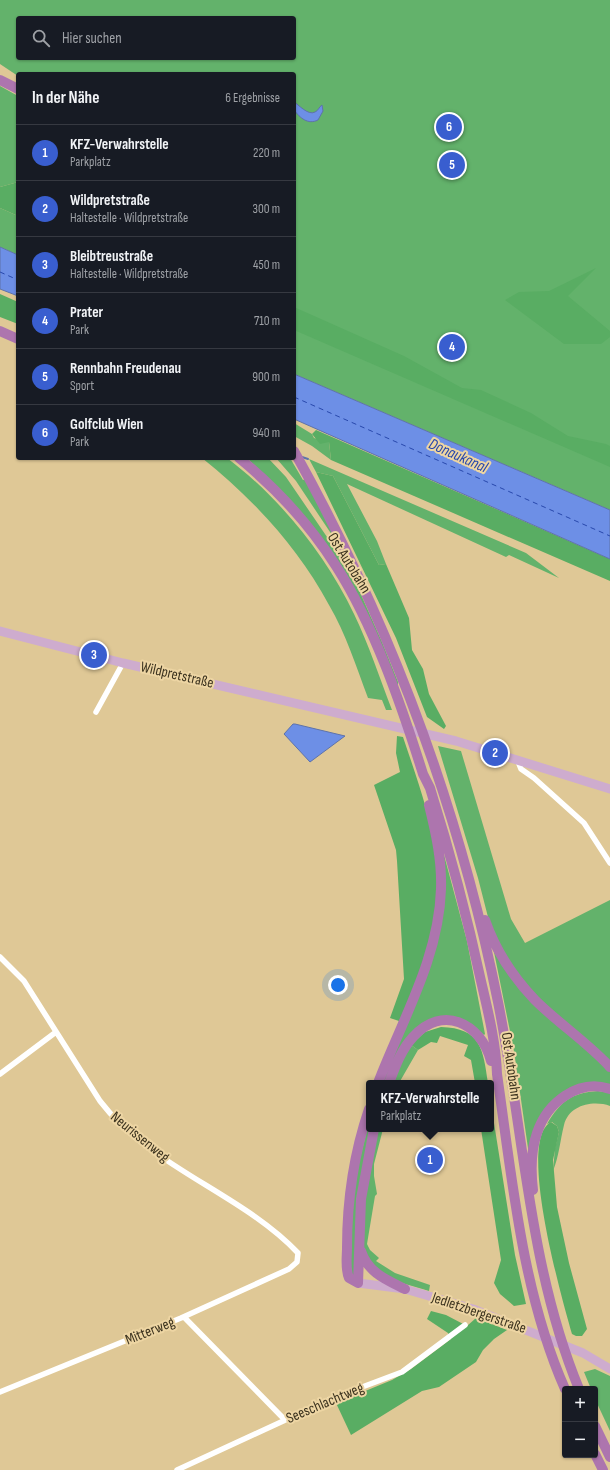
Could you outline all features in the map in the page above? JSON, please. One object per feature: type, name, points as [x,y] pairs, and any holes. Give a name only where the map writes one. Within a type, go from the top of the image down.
[{"type":"highway","points":[[0,80],[16,88]]},
{"type":"highway","points":[[0,331],[16,338]]},
{"type":"highway","name":"Ost Autobahn","points":[[296,454],[340,537],[370,601],[415,711],[430,753],[471,885],[498,1002],[531,1214],[540,1262],[554,1318],[577,1386]]},
{"type":"highway","name":"Ost Autobahn","points":[[241,460],[260,475],[288,504],[312,533],[336,567],[358,605],[400,707],[423,774],[430,788],[443,830],[470,931],[486,1004],[496,1063],[496,1074],[517,1215],[527,1264],[548,1346],[563,1384]]},
{"type":"highway","points":[[379,1080],[426,966],[438,922],[441,889],[440,862],[436,832],[425,789],[423,774]]},
{"type":"highway","points":[[471,885],[487,928],[501,956],[516,978],[535,1000],[610,1067]]},
{"type":"highway","points":[[390,1080],[405,1047],[414,1036],[429,1024],[447,1021],[464,1024],[478,1034],[485,1044],[496,1074]]},
{"type":"highway","points":[[531,1214],[534,1201],[532,1183],[534,1150],[537,1133],[552,1106],[563,1096],[575,1090],[589,1086],[603,1086],[610,1089]]},
{"type":"highway","points":[[366,1121],[352,1176],[347,1230],[347,1271],[349,1278],[358,1283],[361,1199],[373,1132]]},
{"type":"highway","points":[[359,1245],[365,1260],[374,1272],[384,1279],[405,1289]]},
{"type":"highway","points":[[598,1432],[610,1457]]},
{"type":"highway","points":[[597,1458],[603,1470]]},
{"type":"main road","name":"Wildpretstraße","points":[[0,632],[123,663],[456,741],[610,789]]},
{"type":"main road","name":"Jedletzbergerstraße","points":[[358,1283],[405,1289],[473,1309],[610,1364]]},
{"type":"main road","name":"Jedletzbergerstraße","points":[[595,1359],[610,1369]]},
{"type":"street","points":[[96,712],[123,663]]},
{"type":"street","points":[[520,760],[519,764],[521,769],[584,823],[610,863]]},
{"type":"street","name":"Neurissenweg","points":[[0,957],[24,981],[112,1116],[143,1143],[286,1240],[298,1253],[297,1262]]},
{"type":"street","points":[[0,1074],[56,1032]]},
{"type":"street","name":"Mitterweg","points":[[0,1392],[184,1317],[289,1269],[297,1262]]},
{"type":"street","points":[[184,1317],[285,1420]]},
{"type":"street","name":"Seeschlachtweg","points":[[177,1470],[333,1398],[402,1372],[465,1325]]},
{"type":"green space","points":[[0,0],[610,0],[610,510],[296,375],[296,72],[16,72],[16,75],[0,64]]},
{"type":"green space","points":[[0,86],[16,95],[16,183],[0,187]]},
{"type":"green space","points":[[16,183],[16,215],[0,208],[0,187]]},
{"type":"green space","points":[[0,208],[16,215],[16,254],[0,247]]},
{"type":"green space","points":[[596,268],[568,296],[610,331],[610,337],[601,344],[564,344],[505,300],[519,292],[549,291]]},
{"type":"green space","points":[[0,294],[16,301],[16,323],[0,317]]},
{"type":"green space","points":[[296,308],[404,356],[462,388],[481,390],[531,413],[568,436],[610,446],[610,467],[296,331]]},
{"type":"green space","points":[[296,424],[312,434],[314,438],[329,442],[331,460],[312,446],[296,437]]},
{"type":"green space","points":[[316,430],[610,559],[610,581],[331,460],[329,442],[320,444],[312,434]]},
{"type":"green space","points":[[309,459],[526,553],[559,578],[509,555],[506,557],[347,484],[377,541],[386,564],[379,565],[333,476],[316,472]]},
{"type":"green space","points":[[204,460],[230,460],[247,474],[283,509],[315,549],[330,570],[354,614],[392,710],[386,710],[382,700],[368,698],[341,627],[317,584],[303,563],[273,525],[221,474]]},
{"type":"green space","points":[[249,460],[270,460],[286,477],[351,572],[382,642],[398,682],[398,687],[376,634],[294,504]]},
{"type":"green space","points":[[278,460],[291,460],[303,480],[305,479],[338,544],[296,481]]},
{"type":"green space","points":[[316,472],[333,476],[379,565],[386,564],[409,618],[412,650],[423,669],[429,694],[446,726],[444,729],[427,717],[396,638]]},
{"type":"green space","points":[[397,736],[403,737],[418,781],[431,826],[437,869],[437,895],[428,948],[419,975],[399,1021],[390,1018],[404,979],[396,850],[374,785],[400,772],[396,753]]},
{"type":"green space","points":[[438,746],[461,751],[511,919],[525,943],[610,900],[610,1064],[539,1000],[506,959],[489,921],[478,878]]},
{"type":"green space","points":[[444,855],[467,941],[485,1034],[484,1035],[470,1024],[427,1023],[388,1080],[383,1080]]},
{"type":"green space","points":[[494,952],[610,1071],[610,1086],[558,1096],[529,1155],[514,1051]]},
{"type":"green space","points":[[441,1027],[454,1028],[465,1031],[472,1036],[478,1043],[481,1051],[487,1080],[474,1080],[471,1060],[464,1056],[468,1045],[440,1036],[437,1043],[431,1042],[418,1050],[411,1045],[425,1032]]},
{"type":"green space","points":[[411,1045],[418,1050],[401,1080],[394,1080],[398,1069]]},
{"type":"green space","points":[[598,1091],[610,1093],[610,1106],[603,1104],[589,1104],[576,1109],[571,1113],[564,1125],[553,1171],[555,1148],[559,1132],[557,1126],[552,1122],[547,1124],[557,1109],[574,1096]]},
{"type":"green space","points":[[551,1122],[557,1126],[559,1132],[553,1160],[557,1207],[569,1263],[587,1329],[582,1336],[572,1334],[552,1258],[540,1189],[538,1158],[541,1135]]},
{"type":"green space","points":[[494,1123],[515,1255],[526,1304],[514,1306],[500,1294],[494,1283],[501,1260],[481,1132],[494,1132]]},
{"type":"green space","points":[[366,1132],[369,1132],[356,1276],[351,1274],[351,1216],[357,1170]]},
{"type":"green space","points":[[377,1132],[382,1132],[374,1164],[377,1194],[375,1196],[367,1244],[370,1250],[379,1258],[376,1261],[395,1273],[430,1285],[429,1291],[388,1277],[376,1269],[366,1256],[363,1245],[362,1230],[365,1194]]},
{"type":"green space","points":[[431,1311],[446,1315],[467,1326],[476,1318],[507,1330],[494,1339],[483,1350],[476,1362],[439,1387],[422,1391],[351,1435],[336,1403],[392,1380],[411,1369],[451,1339],[448,1333],[427,1319]]},
{"type":"green space","points":[[595,1369],[610,1376],[610,1431],[598,1405],[598,1386],[590,1386],[584,1372]]},
{"type":"water","points":[[296,104],[306,111],[312,113],[322,105],[323,111],[318,120],[311,122],[304,120],[296,112]]},
{"type":"water","points":[[0,247],[16,254],[16,295],[0,289]]},
{"type":"water","name":"Donaukanal","points":[[296,375],[610,510],[610,559],[296,420]]},
{"type":"water","points":[[293,724],[345,736],[310,762],[284,734]]},
{"type":"waterway","points":[[302,457],[308,459]]},
{"type":"ferry route","points":[[0,272],[16,279]]},
{"type":"ferry route","points":[[296,398],[610,536]]},
{"type":"place","name":"Golfclub Wien","points":[[449,127]]},
{"type":"place","name":"Rennbahn Freudenau","points":[[452,165]]},
{"type":"place","name":"Prater","points":[[452,347]]},
{"type":"place","name":"Bleibtreustraße","points":[[94,655]]},
{"type":"place","name":"Wildpretstraße","points":[[495,753]]},
{"type":"place","name":"KFZ-Verwahrstelle","points":[[430,1160]]}]
